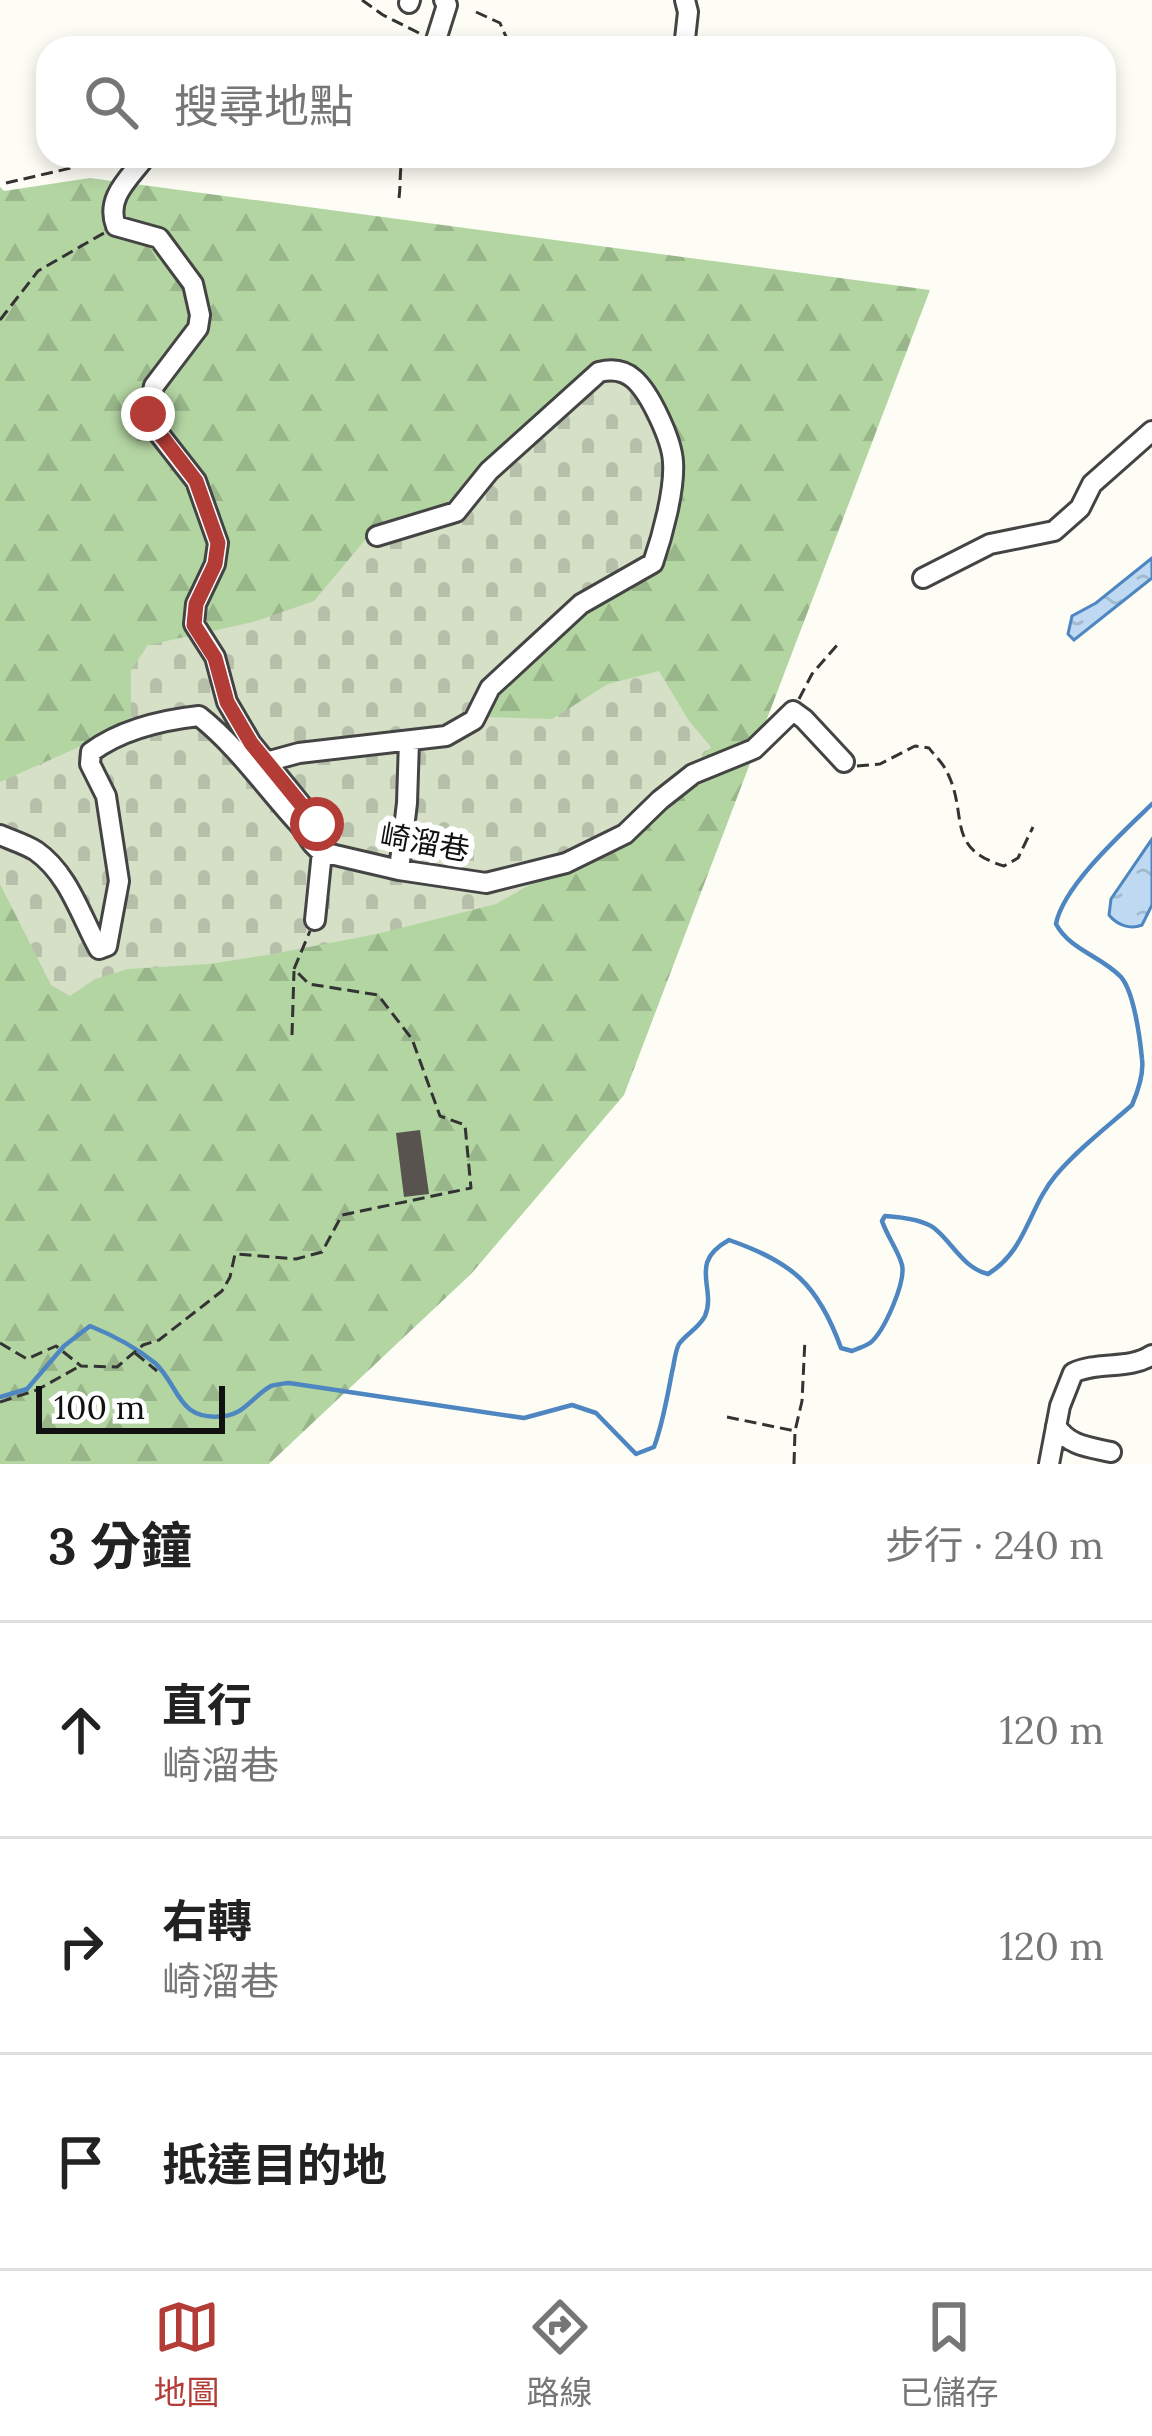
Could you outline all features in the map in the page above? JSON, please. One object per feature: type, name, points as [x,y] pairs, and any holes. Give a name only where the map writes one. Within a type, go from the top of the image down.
[{"type":"street","points":[[438,36],[447,5],[444,0]]},
{"type":"street","points":[[685,0],[685,36]]},
{"type":"street","points":[[137,168],[114,199],[111,210],[116,226],[159,238],[193,284],[200,315],[198,328],[154,386],[148,414],[196,481],[218,543],[215,564],[196,604],[194,625],[215,658],[227,702],[251,743],[317,824],[322,852],[315,920]]},
{"type":"street","points":[[266,762],[299,753],[446,736],[474,720],[490,688],[581,604],[653,563],[674,461],[668,437],[632,377],[612,369],[599,372],[489,471],[456,512],[376,536]]},
{"type":"street","points":[[923,578],[990,544],[1054,531],[1080,508],[1092,484],[1152,431]]},
{"type":"street","points":[[793,711],[844,762]]},
{"type":"street","name":"崎溜巷","points":[[322,852],[486,883],[566,863],[626,834],[693,774],[754,749],[793,711]]},
{"type":"street","points":[[0,835],[37,852],[80,906],[99,949],[106,946],[119,880],[106,796],[90,764],[91,752],[102,743],[166,719],[199,716],[236,750],[304,830],[312,846],[322,852]]},
{"type":"street","points":[[399,869],[409,741]]},
{"type":"street","points":[[1049,1464],[1072,1373],[1087,1366],[1143,1361],[1152,1355]]},
{"type":"street","points":[[1056,1426],[1075,1444],[1112,1452]]},
{"type":"path","points":[[362,0],[421,36]]},
{"type":"path","points":[[476,12],[500,23],[506,36]]},
{"type":"path","points":[[6,183],[71,168]]},
{"type":"path","points":[[399,198],[400,168]]},
{"type":"path","points":[[0,320],[38,271],[116,226]]},
{"type":"path","points":[[793,711],[812,674],[838,644]]},
{"type":"path","points":[[844,762],[880,764],[915,746],[929,748],[947,771],[966,846],[985,860],[1004,866],[1018,858],[1033,827]]},
{"type":"path","points":[[292,1035],[294,969],[315,920]]},
{"type":"path","points":[[0,1402],[37,1390],[81,1366],[118,1367],[222,1291],[235,1254],[296,1259],[322,1252],[342,1216],[471,1188],[465,1125],[440,1116],[412,1039],[378,995],[309,984],[294,969]]},
{"type":"path","points":[[794,1464],[805,1340]]},
{"type":"path","points":[[0,1343],[27,1359],[56,1346],[81,1366]]},
{"type":"path","points":[[134,1352],[157,1372]]},
{"type":"path","points":[[727,1417],[795,1431]]},
{"type":"green space","points":[[90,178],[930,290],[624,1095],[471,1274],[269,1464],[0,1464],[0,187],[4,191]]},
{"type":"green space","points":[[613,364],[674,435],[660,565],[569,619],[492,693],[485,717],[552,719],[608,684],[659,671],[711,747],[624,841],[559,868],[496,904],[267,955],[128,969],[95,979],[70,996],[51,985],[0,884],[0,782],[131,724],[131,670],[148,645],[253,622],[314,601],[375,528],[437,517]]},
{"type":"water","points":[[1152,558],[1152,578],[1074,640],[1068,634],[1072,616]]},
{"type":"water","points":[[1152,839],[1152,905],[1142,925],[1124,926],[1109,915],[1111,899]]},
{"type":"building","points":[[420,1130],[429,1194],[404,1197],[396,1133]]},
{"type":"waterway","points":[[0,1397],[27,1389],[64,1346],[90,1326],[155,1363],[188,1408],[209,1416],[231,1415],[271,1386],[289,1383],[524,1418],[572,1405],[596,1413],[636,1454],[654,1447],[678,1347],[708,1306],[709,1258],[729,1240],[770,1257],[800,1278],[823,1307],[841,1348],[852,1351],[868,1344],[887,1318],[902,1273],[882,1221],[885,1216],[929,1225],[972,1266],[988,1274],[1011,1253],[1056,1175],[1132,1105],[1142,1065],[1129,993],[1121,977],[1069,940],[1056,924],[1082,876],[1152,804]]},
{"type":"route","points":[[148,414],[196,481],[218,543],[215,564],[196,604],[194,625],[215,658],[227,702],[251,743],[317,824]]}]
